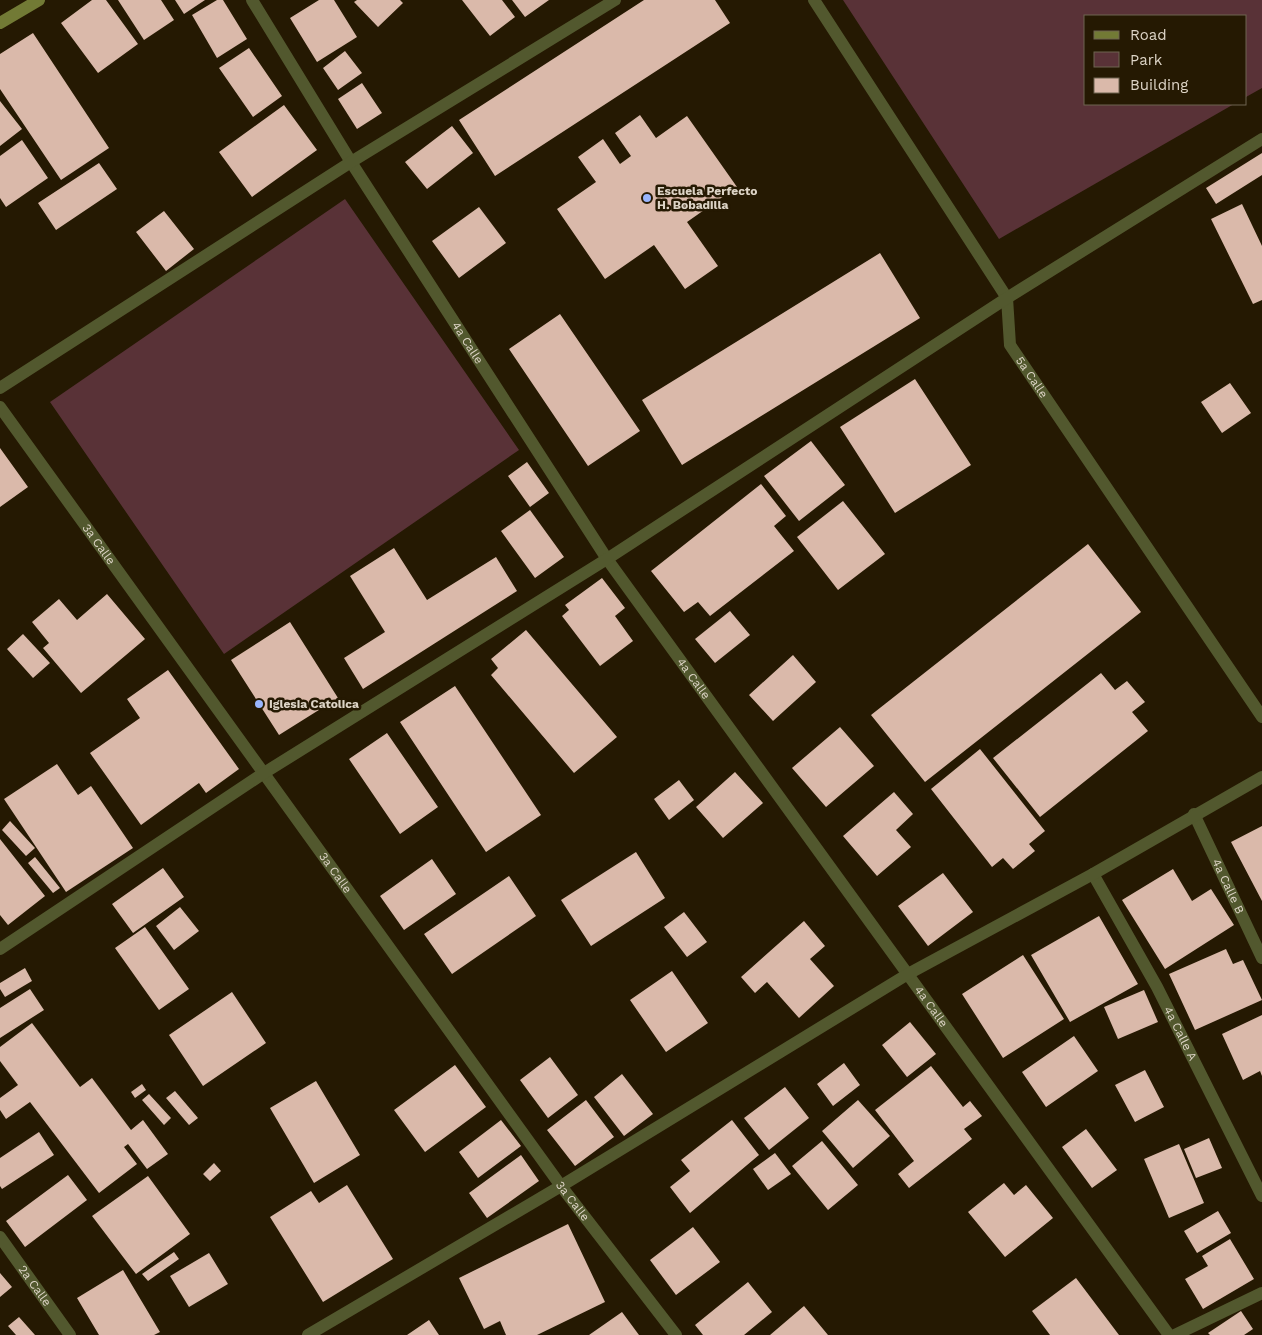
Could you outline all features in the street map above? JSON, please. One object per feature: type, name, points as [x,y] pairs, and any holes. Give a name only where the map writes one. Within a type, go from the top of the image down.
[{"type":"street","points":[[0,23],[39,0]]},
{"type":"street","name":"4a Calle","points":[[252,0],[351,162],[607,559],[1169,1335]]},
{"type":"street","points":[[0,388],[351,162],[615,0]]},
{"type":"street","name":"5a Calle","points":[[814,0],[1007,298],[1010,345],[1262,717]]},
{"type":"street","points":[[0,949],[264,773],[607,559],[1007,298],[1262,139]]},
{"type":"street","name":"3a Calle","points":[[0,407],[561,1186],[676,1335]]},
{"type":"street","points":[[308,1335],[561,1186],[908,974],[1093,874],[1262,776]]},
{"type":"street","name":"4a Calle B","points":[[1194,814],[1262,958]]},
{"type":"street","name":"4a Calle A","points":[[1093,874],[1157,987],[1262,1196]]},
{"type":"street","name":"2a Calle","points":[[0,1237],[70,1335]]},
{"type":"street","points":[[1175,1335],[1262,1293]]},
{"type":"green space","points":[[843,0],[1262,0],[1262,88],[1247,96],[1247,15],[1084,15],[1084,105],[1232,105],[999,239]]},
{"type":"green space","points":[[345,199],[519,450],[224,654],[50,402]]},
{"type":"building","points":[[92,0],[106,0],[138,44],[98,73],[61,23]]},
{"type":"building","points":[[118,0],[161,0],[174,20],[144,40]]},
{"type":"building","points":[[175,0],[205,0],[184,14]]},
{"type":"building","points":[[217,0],[223,0],[247,39],[217,58],[192,15]]},
{"type":"building","points":[[319,0],[334,0],[357,37],[317,62],[290,18]]},
{"type":"building","points":[[357,0],[400,0],[403,3],[378,27],[354,2]]},
{"type":"building","points":[[462,0],[502,0],[515,17],[490,36]]},
{"type":"building","points":[[512,0],[549,0],[525,17]]},
{"type":"building","points":[[644,0],[715,0],[730,23],[495,176],[459,120]]},
{"type":"building","points":[[33,33],[109,148],[61,180],[0,89],[0,54]]},
{"type":"building","points":[[249,48],[282,96],[253,117],[219,68]]},
{"type":"building","points":[[345,51],[362,73],[338,90],[323,68]]},
{"type":"building","points":[[362,83],[382,113],[357,129],[338,99]]},
{"type":"building","points":[[0,101],[22,129],[0,146]]},
{"type":"building","points":[[284,105],[317,150],[252,197],[219,152]]},
{"type":"building","name":"Escuela Perfecto H. Bobadilla","points":[[640,115],[656,138],[687,116],[737,187],[687,222],[718,266],[685,289],[654,245],[605,279],[557,209],[596,182],[578,157],[603,139],[620,164],[631,156],[615,133]]},
{"type":"building","points":[[452,126],[473,153],[427,189],[405,162]]},
{"type":"building","points":[[22,140],[48,178],[6,207],[0,198],[0,156]]},
{"type":"building","points":[[1262,153],[1262,175],[1216,204],[1206,188]]},
{"type":"building","points":[[99,163],[117,189],[56,230],[38,203]]},
{"type":"building","points":[[1242,204],[1262,246],[1262,300],[1253,304],[1211,219]]},
{"type":"building","points":[[479,207],[506,243],[459,278],[432,241]]},
{"type":"building","points":[[164,211],[194,249],[166,271],[136,232]]},
{"type":"building","points":[[880,253],[920,318],[682,465],[642,400]]},
{"type":"building","points":[[560,314],[640,431],[588,466],[509,349]]},
{"type":"building","points":[[915,379],[971,465],[895,513],[840,427]]},
{"type":"building","points":[[1230,383],[1251,413],[1222,433],[1201,402]]},
{"type":"building","points":[[811,441],[845,485],[799,521],[764,476]]},
{"type":"building","points":[[0,448],[28,487],[0,507]]},
{"type":"building","points":[[527,462],[549,493],[530,507],[508,476]]},
{"type":"building","points":[[761,484],[786,516],[774,526],[794,551],[710,616],[698,602],[684,612],[651,571]]},
{"type":"building","points":[[843,501],[885,554],[838,590],[797,537]]},
{"type":"building","points":[[530,510],[564,557],[535,578],[501,531]]},
{"type":"building","points":[[1088,544],[1141,612],[925,782],[871,715]]},
{"type":"building","points":[[394,548],[427,600],[496,557],[517,591],[363,689],[344,658],[385,632],[350,576]]},
{"type":"building","points":[[602,578],[625,608],[615,616],[633,641],[600,666],[562,616],[569,610],[565,605]]},
{"type":"building","points":[[107,594],[145,639],[81,693],[43,648],[49,643],[32,622],[59,599],[77,620]]},
{"type":"building","points":[[730,611],[750,635],[715,663],[695,639]]},
{"type":"building","points":[[290,622],[338,698],[279,735],[231,660]]},
{"type":"building","points":[[526,630],[617,737],[574,773],[491,675],[498,668],[491,659]]},
{"type":"building","points":[[23,634],[50,663],[33,678],[7,649]]},
{"type":"building","points":[[793,655],[816,682],[773,721],[749,695]]},
{"type":"building","points":[[168,670],[239,769],[206,793],[199,783],[141,825],[90,753],[140,718],[127,699]]},
{"type":"building","points":[[1101,673],[1115,690],[1127,681],[1145,702],[1132,712],[1148,731],[1040,817],[993,758]]},
{"type":"building","points":[[455,686],[541,815],[486,852],[400,722]]},
{"type":"building","points":[[840,727],[874,766],[826,807],[792,768]]},
{"type":"building","points":[[387,733],[438,807],[400,834],[349,759]]},
{"type":"building","points":[[980,749],[1045,831],[1029,844],[1035,851],[1013,869],[1003,858],[992,867],[931,789]]},
{"type":"building","points":[[57,764],[78,795],[91,786],[133,848],[66,892],[4,799]]},
{"type":"building","points":[[735,772],[763,803],[723,838],[696,807]]},
{"type":"building","points":[[679,780],[694,800],[669,820],[654,799]]},
{"type":"building","points":[[894,792],[913,814],[896,830],[911,847],[877,876],[843,836]]},
{"type":"building","points":[[10,821],[35,848],[26,856],[2,830]]},
{"type":"building","points":[[1262,826],[1262,901],[1231,842]]},
{"type":"building","points":[[0,839],[45,896],[8,925],[0,915]]},
{"type":"building","points":[[636,852],[665,898],[591,946],[561,900]]},
{"type":"building","points":[[35,857],[60,888],[53,893],[28,863]]},
{"type":"building","points":[[432,859],[456,894],[404,930],[380,896]]},
{"type":"building","points":[[163,868],[184,897],[133,933],[112,904]]},
{"type":"building","points":[[1173,869],[1192,901],[1211,889],[1234,925],[1165,969],[1122,900]]},
{"type":"building","points":[[943,873],[973,912],[928,946],[898,906]]},
{"type":"building","points":[[509,876],[536,916],[452,974],[424,934]]},
{"type":"building","points":[[180,907],[199,931],[174,950],[156,926]]},
{"type":"building","points":[[684,912],[707,942],[687,957],[664,927]]},
{"type":"building","points":[[1099,916],[1138,984],[1070,1022],[1031,955]]},
{"type":"building","points":[[804,921],[825,946],[810,959],[834,986],[799,1018],[767,982],[755,993],[741,977]]},
{"type":"building","points":[[145,927],[189,989],[159,1010],[115,948]]},
{"type":"building","points":[[1226,949],[1233,964],[1243,960],[1262,1000],[1195,1030],[1169,974]]},
{"type":"building","points":[[1023,955],[1064,1019],[1003,1058],[962,994]]},
{"type":"building","points":[[25,968],[32,981],[5,997],[0,989],[0,983]]},
{"type":"building","points":[[672,971],[708,1023],[666,1052],[630,1000]]},
{"type":"building","points":[[30,989],[44,1010],[0,1038],[0,1008]]},
{"type":"building","points":[[1144,990],[1158,1022],[1118,1039],[1104,1007]]},
{"type":"building","points":[[232,992],[266,1043],[203,1086],[169,1035]]},
{"type":"building","points":[[1262,1015],[1262,1076],[1260,1071],[1243,1080],[1222,1034]]},
{"type":"building","points":[[910,1022],[936,1054],[907,1077],[882,1045]]},
{"type":"building","points":[[32,1023],[80,1087],[92,1078],[131,1130],[143,1120],[168,1154],[147,1169],[128,1144],[124,1147],[137,1164],[99,1193],[30,1102],[6,1119],[0,1110],[0,1098],[18,1085],[0,1061],[0,1047]]},
{"type":"building","points":[[1074,1036],[1098,1071],[1046,1107],[1022,1072]]},
{"type":"building","points":[[550,1057],[578,1095],[548,1118],[520,1080]]},
{"type":"building","points":[[844,1063],[860,1085],[833,1106],[817,1084]]},
{"type":"building","points":[[455,1065],[486,1107],[425,1152],[394,1110]]},
{"type":"building","points":[[931,1066],[963,1107],[970,1101],[982,1116],[964,1129],[972,1139],[909,1188],[898,1174],[914,1161],[875,1110]]},
{"type":"building","points":[[1145,1070],[1164,1107],[1135,1122],[1115,1085]]},
{"type":"building","points":[[622,1074],[653,1114],[624,1136],[594,1097]]},
{"type":"building","points":[[316,1081],[360,1155],[314,1183],[270,1108]]},
{"type":"building","points":[[142,1084],[146,1090],[135,1098],[131,1092]]},
{"type":"building","points":[[785,1087],[809,1118],[769,1150],[744,1118]]},
{"type":"building","points":[[175,1091],[198,1118],[189,1125],[166,1098]]},
{"type":"building","points":[[149,1094],[171,1118],[164,1125],[142,1100]]},
{"type":"building","points":[[586,1100],[614,1137],[575,1166],[547,1130]]},
{"type":"building","points":[[858,1100],[890,1136],[853,1168],[822,1131]]},
{"type":"building","points":[[501,1120],[521,1146],[478,1178],[459,1152]]},
{"type":"building","points":[[732,1120],[759,1155],[690,1213],[670,1187],[690,1171],[681,1160]]},
{"type":"building","points":[[1086,1129],[1117,1170],[1092,1188],[1062,1147]]},
{"type":"building","points":[[39,1132],[54,1155],[2,1189],[0,1186],[0,1158]]},
{"type":"building","points":[[1209,1138],[1222,1168],[1196,1178],[1184,1149]]},
{"type":"building","points":[[822,1141],[858,1185],[828,1210],[792,1166]]},
{"type":"building","points":[[1179,1144],[1204,1203],[1169,1218],[1144,1159]]},
{"type":"building","points":[[775,1153],[791,1174],[768,1190],[753,1169]]},
{"type":"building","points":[[521,1155],[539,1181],[487,1218],[469,1193]]},
{"type":"building","points":[[214,1163],[221,1171],[210,1181],[203,1174]]},
{"type":"building","points":[[68,1175],[87,1200],[25,1247],[6,1221]]},
{"type":"building","points":[[148,1176],[190,1234],[136,1274],[92,1216]]},
{"type":"building","points":[[1004,1183],[1014,1195],[1026,1185],[1053,1218],[1005,1257],[968,1212]]},
{"type":"building","points":[[347,1185],[393,1259],[323,1302],[270,1217],[311,1191],[319,1203]]},
{"type":"building","points":[[1218,1211],[1231,1233],[1197,1253],[1184,1231]]},
{"type":"building","points":[[568,1224],[605,1302],[537,1335],[506,1335],[500,1321],[484,1329],[459,1278]]},
{"type":"building","points":[[693,1227],[720,1262],[676,1295],[650,1260]]},
{"type":"building","points":[[1230,1239],[1254,1279],[1203,1309],[1185,1279],[1208,1266],[1202,1256]]},
{"type":"building","points":[[174,1252],[179,1259],[148,1281],[142,1274]]},
{"type":"building","points":[[209,1253],[228,1284],[189,1307],[170,1276]]},
{"type":"building","points":[[123,1270],[160,1332],[154,1335],[99,1335],[77,1298]]},
{"type":"building","points":[[0,1273],[12,1287],[0,1297]]},
{"type":"building","points":[[1076,1278],[1119,1335],[1050,1335],[1032,1311]]},
{"type":"building","points":[[748,1282],[772,1312],[744,1335],[703,1335],[695,1325]]},
{"type":"building","points":[[804,1306],[828,1335],[770,1335]]},
{"type":"building","points":[[1241,1311],[1253,1329],[1244,1335],[1210,1335],[1208,1333]]},
{"type":"building","points":[[622,1312],[639,1335],[589,1335]]},
{"type":"building","points":[[19,1317],[35,1335],[16,1335],[8,1326]]},
{"type":"building","points":[[429,1320],[439,1335],[407,1335]]},
{"type":"place","name":"Escuela Perfecto H. Bobadilla","points":[[647,198]]},
{"type":"place","name":"Iglesia Catolica","points":[[259,704]]}]
